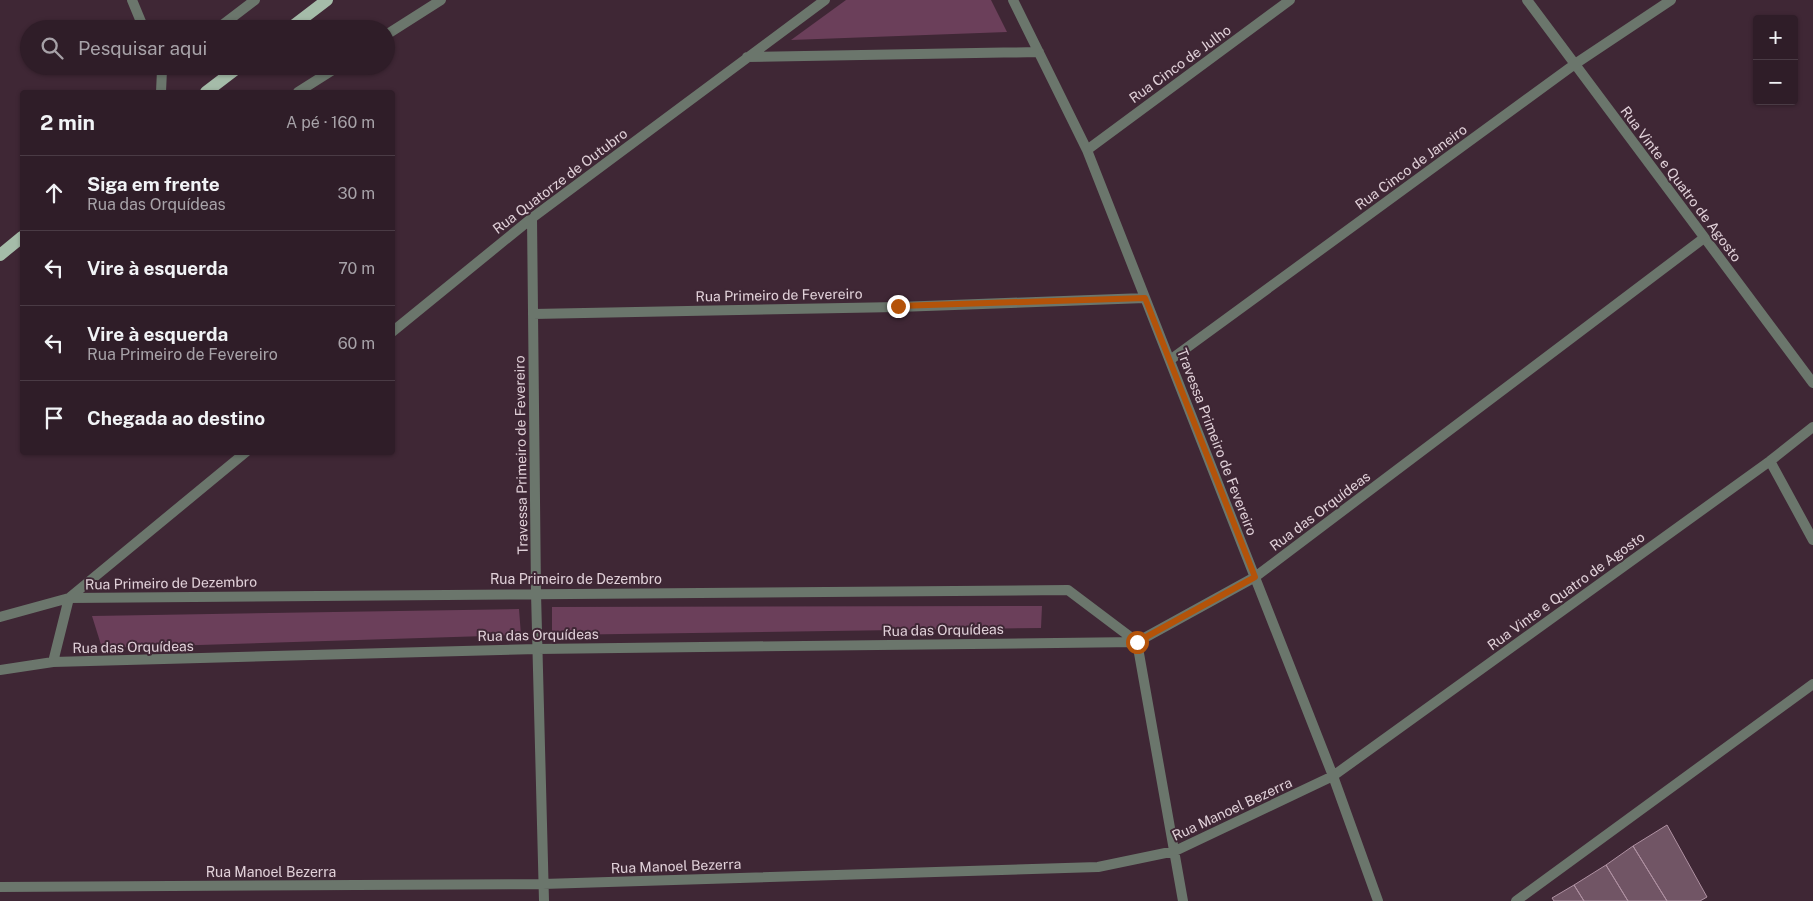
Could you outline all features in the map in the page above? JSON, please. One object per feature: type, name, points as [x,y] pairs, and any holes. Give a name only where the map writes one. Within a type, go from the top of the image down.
[{"type":"main road","points":[[301,20],[327,0]]},
{"type":"main road","points":[[209,90],[228,75]]},
{"type":"main road","points":[[0,255],[20,239]]},
{"type":"street","points":[[132,0],[140,20]]},
{"type":"street","points":[[229,20],[255,0]]},
{"type":"street","points":[[395,29],[441,0]]},
{"type":"street","name":"Rua Quatorze de Outubro","points":[[395,330],[532,218],[824,0]]},
{"type":"street","name":"Travessa Primeiro de Fevereiro","points":[[1013,0],[1086,150],[1334,776],[1378,901]]},
{"type":"street","name":"Rua Cinco de Julho","points":[[1086,150],[1290,0]]},
{"type":"street","name":"Rua Vinte e Quatro de Agosto","points":[[1527,0],[1813,384]]},
{"type":"street","name":"Rua Cinco de Janeiro","points":[[1170,360],[1574,64],[1671,0]]},
{"type":"street","points":[[747,57],[1038,52]]},
{"type":"street","points":[[161,90],[162,75]]},
{"type":"street","points":[[301,90],[325,75]]},
{"type":"street","name":"Travessa Primeiro de Fevereiro","points":[[532,218],[536,593],[544,901]]},
{"type":"street","name":"Rua das Orquídeas","points":[[53,662],[537,648],[1137,642],[1255,577],[1704,238]]},
{"type":"street","name":"Rua Primeiro de Fevereiro","points":[[533,314],[888,307],[1145,298]]},
{"type":"street","name":"Rua Vinte e Quatro de Agosto","points":[[1334,776],[1770,461],[1813,427]]},
{"type":"street","points":[[0,670],[53,662],[69,598],[242,455]]},
{"type":"street","points":[[1770,461],[1813,540]]},
{"type":"street","name":"Rua Primeiro de Dezembro","points":[[0,617],[69,598],[1068,590],[1137,642]]},
{"type":"street","points":[[1137,642],[1183,901]]},
{"type":"street","points":[[1516,901],[1813,684]]},
{"type":"street","name":"Rua Manoel Bezerra","points":[[0,887],[543,884],[1098,867],[1175,851],[1334,776]]},
{"type":"shaded area","points":[[846,0],[991,0],[1007,32],[791,40]]},
{"type":"shaded area","points":[[1042,606],[1041,628],[552,635],[552,607]]},
{"type":"shaded area","points":[[519,609],[521,635],[102,648],[92,616]]},
{"type":"building","points":[[1667,825],[1707,897],[1700,901],[1667,901],[1633,846]]},
{"type":"building","points":[[1633,846],[1667,901],[1628,901],[1606,865]]},
{"type":"building","points":[[1606,865],[1628,901],[1584,901],[1574,885]]},
{"type":"building","points":[[1574,885],[1584,901],[1554,901],[1552,898]]},
{"type":"route","points":[[898,306],[1145,298],[1255,577],[1137,642]]}]
